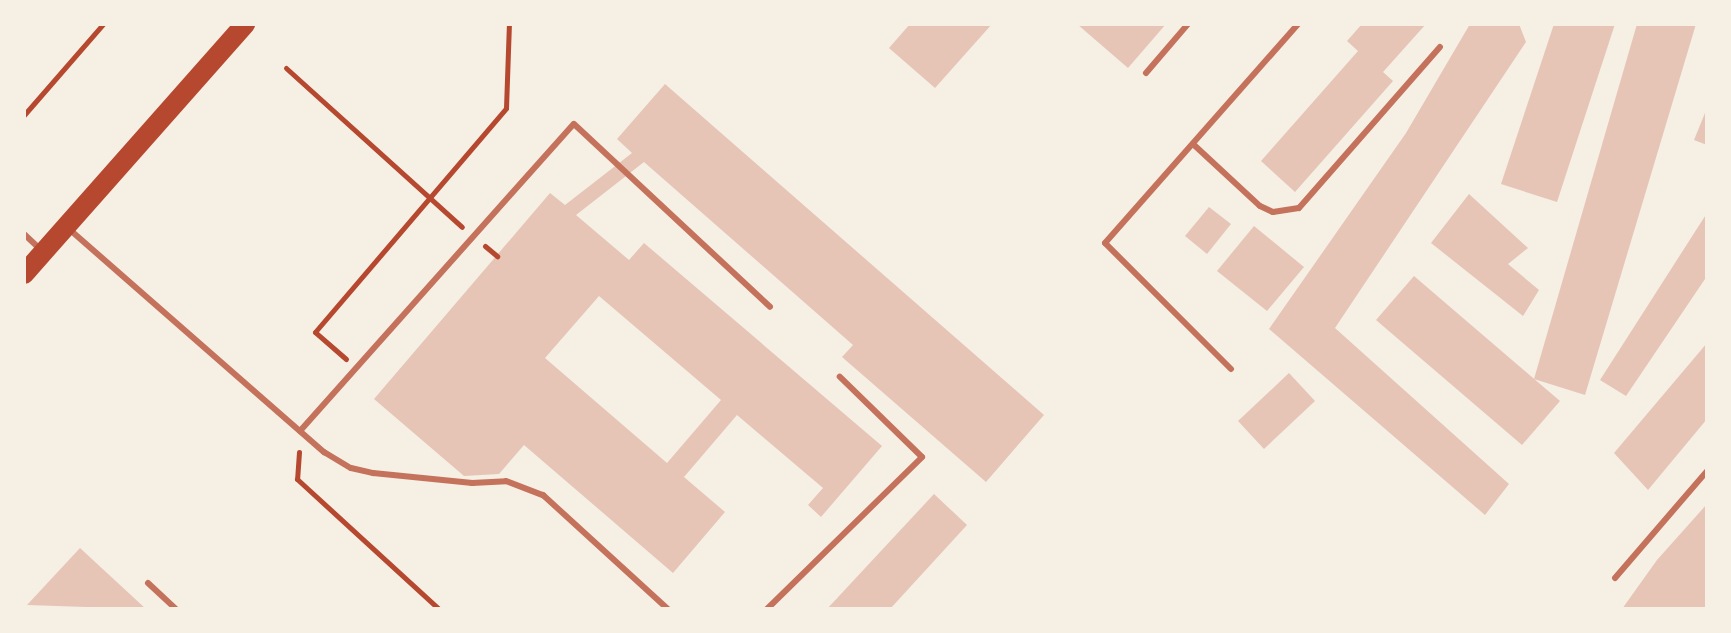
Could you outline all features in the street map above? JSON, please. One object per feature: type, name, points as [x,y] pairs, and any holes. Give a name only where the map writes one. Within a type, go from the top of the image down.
[{"type":"main road","points":[[24,274],[245,24]]},
{"type":"lane","points":[[1146,73],[1188,24]]},
{"type":"lane","points":[[1231,369],[1105,243],[1298,24]]},
{"type":"lane","points":[[1193,144],[1260,206],[1273,212],[1299,208],[1440,47]]},
{"type":"lane","points":[[300,431],[574,124],[770,307]]},
{"type":"lane","points":[[66,227],[300,431],[351,468],[472,483],[506,481],[543,495],[668,609]]},
{"type":"lane","points":[[24,234],[43,252]]},
{"type":"lane","points":[[767,609],[922,457],[840,377]]},
{"type":"lane","points":[[1615,578],[1707,471]]},
{"type":"lane","points":[[148,583],[176,609]]},
{"type":"path","points":[[24,115],[103,24]]},
{"type":"path","points":[[356,368],[315,332],[506,108],[509,24]]},
{"type":"path","points":[[286,68],[497,256]]},
{"type":"path","points":[[300,431],[297,479],[439,609]]},
{"type":"building","points":[[910,24],[992,24],[935,88],[889,48]]},
{"type":"building","points":[[1077,24],[1166,24],[1128,68]]},
{"type":"building","points":[[1362,24],[1426,24],[1383,72],[1393,81],[1295,192],[1261,161],[1358,51],[1347,41]]},
{"type":"building","points":[[1470,24],[1519,24],[1526,42],[1335,328],[1509,484],[1485,515],[1269,329],[1406,133]]},
{"type":"building","points":[[1554,24],[1615,24],[1557,202],[1501,184]]},
{"type":"building","points":[[1637,24],[1696,24],[1585,395],[1534,379]]},
{"type":"building","points":[[665,84],[1044,415],[986,482],[842,357],[853,345],[644,162],[576,215],[629,260],[644,243],[882,446],[821,517],[808,505],[823,488],[737,415],[684,477],[725,512],[673,573],[524,445],[499,474],[464,476],[374,399],[550,193],[565,205],[632,153],[617,139]],"holes":[[[599,296],[721,400],[667,463],[545,358]]]},
{"type":"building","points":[[1707,108],[1707,145],[1694,140]]},
{"type":"building","points":[[1469,194],[1528,248],[1508,264],[1539,290],[1523,316],[1431,243]]},
{"type":"building","points":[[1209,207],[1231,224],[1207,254],[1185,236]]},
{"type":"building","points":[[1707,213],[1707,276],[1626,396],[1600,380]]},
{"type":"building","points":[[1254,226],[1304,267],[1267,311],[1217,271]]},
{"type":"building","points":[[1414,276],[1560,401],[1522,445],[1376,320]]},
{"type":"building","points":[[1707,343],[1707,419],[1648,490],[1614,453]]},
{"type":"building","points":[[1289,373],[1315,401],[1264,449],[1238,421]]},
{"type":"building","points":[[934,494],[967,525],[890,609],[827,609]]},
{"type":"building","points":[[1707,504],[1707,609],[1622,609],[1657,560]]},
{"type":"building","points":[[80,548],[146,609],[27,605]]}]
